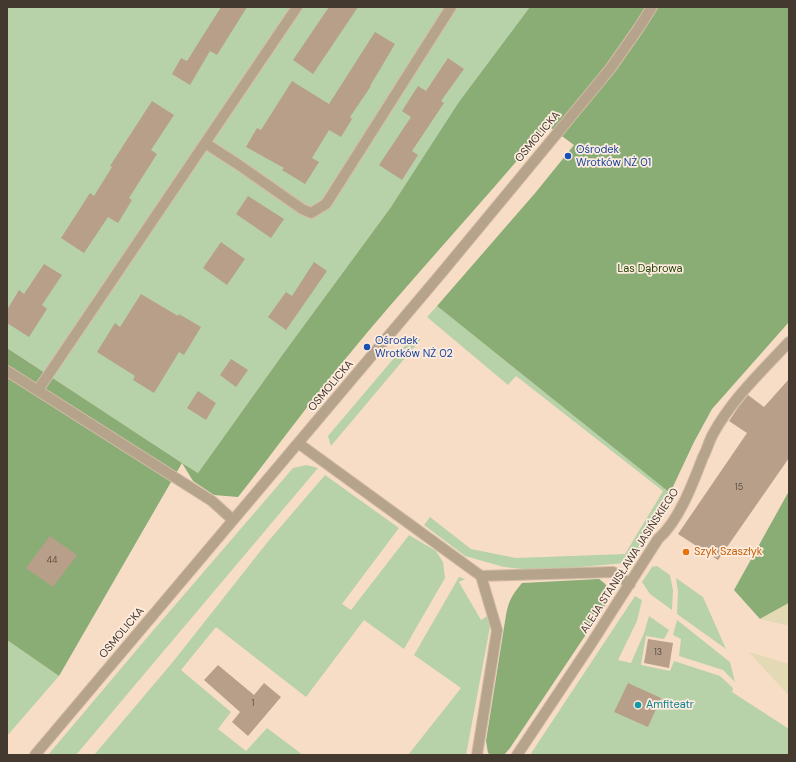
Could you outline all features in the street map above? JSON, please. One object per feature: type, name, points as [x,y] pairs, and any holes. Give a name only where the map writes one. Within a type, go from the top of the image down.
[{"type":"street","points":[[38,390],[297,7]]},
{"type":"street","points":[[205,143],[302,209],[311,213],[326,204],[451,7]]},
{"type":"street","name":"OSMOLICKA","points":[[35,755],[444,270],[610,69],[652,7]]},
{"type":"street","name":"ALEJA STANISŁAWA JASIŃSKIEGO","points":[[517,755],[658,540],[665,533],[677,514],[690,490],[712,436],[724,415],[742,392],[789,342]]},
{"type":"street","points":[[7,371],[212,501],[234,520]]},
{"type":"street","points":[[298,443],[481,576],[497,630],[477,755]]},
{"type":"street","points":[[481,576],[613,572],[630,584]]},
{"type":"green space","points":[[7,7],[533,7],[391,207],[198,473],[7,348]]},
{"type":"green space","name":"Las Dąbrowa","points":[[530,7],[789,7],[789,322],[712,409],[694,442],[670,493],[437,306],[536,192],[574,145],[547,125],[342,363],[238,497],[214,495],[193,481],[182,463],[198,473],[391,207],[459,102]]},
{"type":"green space","points":[[437,306],[670,493],[647,540],[636,557],[631,561],[625,563],[559,569],[531,570],[504,567],[465,556],[424,525],[430,517],[471,549],[516,558],[625,554],[663,491],[516,376],[508,385],[427,317]]},
{"type":"green space","points":[[411,338],[421,339],[331,446],[328,436]]},
{"type":"green space","points":[[7,348],[182,463],[59,676],[7,640]]},
{"type":"green space","points":[[307,465],[318,468],[76,755],[48,755],[293,468]]},
{"type":"green space","points":[[325,475],[399,528],[342,604],[351,610],[409,535],[436,551],[443,562],[445,578],[404,649],[364,620],[306,697],[216,627],[181,670],[231,712],[218,729],[246,751],[267,728],[303,755],[94,755],[172,663],[266,544]]},
{"type":"green space","points":[[789,491],[789,603],[760,619],[734,590]]},
{"type":"green space","points":[[657,566],[670,575],[673,590],[672,610],[650,594],[642,582],[652,567]]},
{"type":"green space","points":[[459,577],[465,579],[459,582],[481,620],[487,616],[490,627],[466,755],[408,755],[461,688],[414,655]]},
{"type":"green space","points":[[676,578],[703,597],[726,649],[677,614],[678,592]]},
{"type":"green space","points":[[599,579],[607,587],[609,592],[609,600],[510,748],[504,755],[491,755],[488,753],[486,741],[506,615],[513,594],[522,583]]},
{"type":"green space","points":[[635,596],[642,600],[637,621],[618,660],[631,663],[644,633],[649,616],[669,630],[664,639],[646,636],[641,665],[670,671],[674,661],[720,676],[733,688],[732,692],[789,729],[789,755],[530,755]]},
{"type":"green space","points":[[677,620],[730,662],[735,682],[723,670],[679,656],[681,639],[673,635]]},
{"type":"green space","points":[[7,640],[59,676],[7,736]]},
{"type":"sand","points":[[789,603],[789,626],[760,619]]},
{"type":"sand","points":[[749,652],[789,664],[789,696]]},
{"type":"building","points":[[221,7],[247,7],[217,55],[210,51],[190,85],[172,74],[181,58],[187,61]]},
{"type":"building","points":[[329,7],[358,7],[313,74],[293,60]]},
{"type":"building","points":[[375,32],[395,44],[371,86],[350,117],[352,119],[341,137],[329,130],[312,158],[319,162],[305,184],[282,170],[284,168],[246,147],[257,128],[261,130],[292,81],[329,104]]},
{"type":"building","points":[[448,58],[464,69],[441,101],[444,103],[412,151],[418,155],[402,180],[379,165],[411,117],[402,111],[418,86],[426,91]]},
{"type":"building","points":[[152,101],[174,115],[151,150],[157,154],[129,198],[132,200],[118,223],[108,217],[84,253],[61,238],[90,193],[94,196],[112,167],[110,166]]},
{"type":"building","points":[[248,196],[284,219],[271,238],[236,214]]},
{"type":"building","points":[[221,242],[245,259],[227,285],[203,268]]},
{"type":"building","points":[[314,262],[327,271],[286,330],[268,317],[286,292],[292,296]]},
{"type":"building","points":[[44,264],[62,275],[42,305],[47,309],[29,337],[7,323],[7,310],[19,290],[24,294]]},
{"type":"building","points":[[141,294],[178,316],[179,314],[201,327],[184,355],[179,352],[154,393],[133,380],[135,376],[97,352],[115,323],[120,327]]},
{"type":"building","points":[[231,359],[248,370],[236,387],[220,375]]},
{"type":"building","points":[[789,379],[789,458],[718,560],[678,534],[747,433],[729,421],[739,406],[748,395],[764,407]]},
{"type":"building","points":[[198,391],[216,403],[206,420],[187,408]]},
{"type":"building","points":[[50,536],[77,555],[53,587],[26,568]]},
{"type":"building","points":[[648,639],[673,643],[669,668],[644,663]]},
{"type":"building","points":[[218,665],[254,695],[264,683],[281,697],[248,736],[232,722],[240,712],[204,680]]},
{"type":"building","name":"Amfiteatr","points":[[628,683],[661,698],[648,727],[614,712]]},
{"type":"place","name":"Ośrodek Wrotków NŻ 01","points":[[568,156]]},
{"type":"place","name":"Ośrodek Wrotków NŻ 02","points":[[367,347]]},
{"type":"place","name":"Szyk Szaszłyk","points":[[686,552]]},
{"type":"place","name":"Amfiteatr","points":[[638,705]]}]
